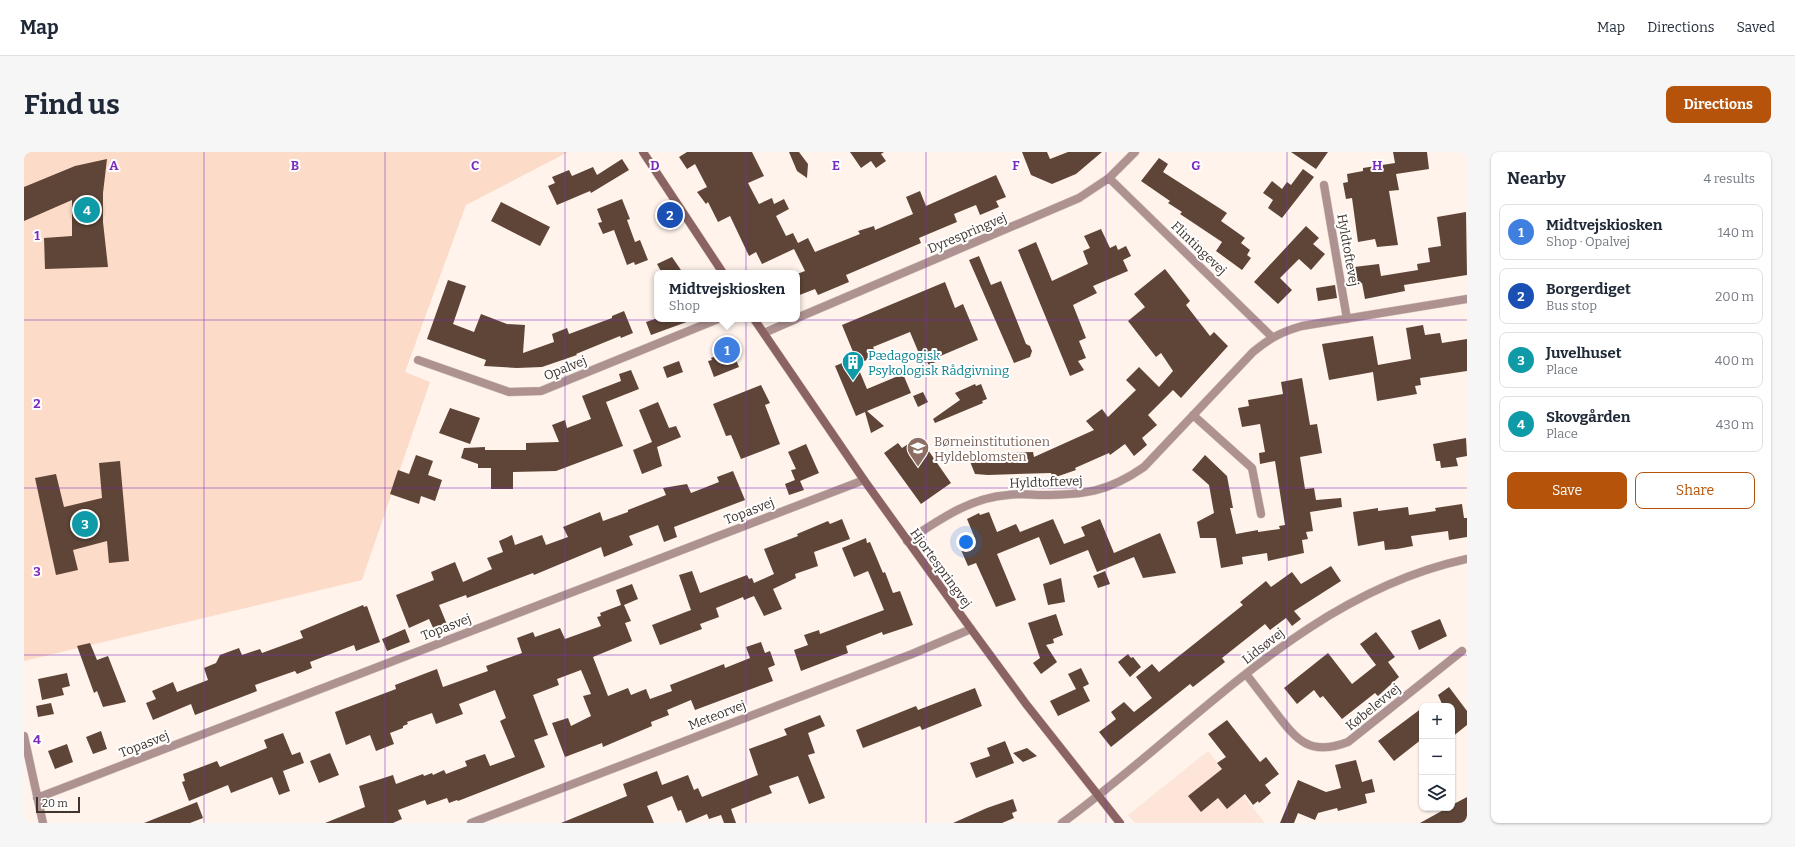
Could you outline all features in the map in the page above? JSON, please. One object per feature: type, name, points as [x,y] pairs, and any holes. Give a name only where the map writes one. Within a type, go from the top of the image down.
[{"type":"street","points":[[643,152],[721,270]]},
{"type":"street","name":"Dyrespringvej","points":[[800,317],[1079,198],[1109,178],[1135,152]]},
{"type":"street","name":"Flintingevej","points":[[1109,178],[1272,337]]},
{"type":"street","name":"Hyldtoftevej","points":[[1324,185],[1347,318]]},
{"type":"street","name":"Hyldtoftevej","points":[[907,541],[957,509],[979,500],[1008,495],[1071,495],[1110,487],[1128,478],[1144,467],[1253,352],[1272,337],[1302,326],[1467,299]]},
{"type":"street","name":"Opalvej","points":[[418,360],[509,392],[541,391],[711,322]]},
{"type":"street","name":"Hjortespringvej","points":[[756,322],[907,541],[1026,704],[1120,823]]},
{"type":"street","name":"Dyrespringvej","points":[[764,333],[789,322]]},
{"type":"street","points":[[1193,415],[1252,468],[1261,514]]},
{"type":"street","name":"Topasvej","points":[[37,798],[864,480]]},
{"type":"street","name":"Lidsøvej","points":[[1062,823],[1100,796],[1246,674],[1300,632],[1344,606],[1377,590],[1418,573],[1467,559]]},
{"type":"street","name":"Meteorvej","points":[[471,823],[912,654],[971,629]]},
{"type":"street","name":"Købelevvej","points":[[1246,674],[1293,735],[1305,743],[1319,748],[1334,747],[1348,742],[1462,651]]},
{"type":"street","points":[[24,736],[42,823]]},
{"type":"shaded area","points":[[24,152],[568,152],[466,205],[405,372],[430,382],[362,580],[24,661]]},
{"type":"shaded area","points":[[1208,751],[1265,823],[1135,823],[1128,815]]},
{"type":"building","points":[[687,152],[752,152],[764,176],[748,183],[759,204],[772,198],[774,204],[784,199],[789,209],[776,216],[786,236],[793,233],[798,243],[808,238],[815,252],[860,234],[858,231],[874,226],[875,230],[913,214],[906,197],[920,191],[926,206],[996,175],[1006,197],[996,201],[999,207],[980,215],[976,205],[954,214],[957,222],[919,238],[921,243],[846,275],[849,282],[818,295],[815,289],[800,295],[800,273],[805,271],[794,249],[762,264],[756,252],[749,256],[730,216],[718,222],[708,202],[706,204],[697,192],[707,187],[695,164],[687,169],[679,157]]},
{"type":"building","points":[[789,152],[799,152],[808,164],[807,178],[797,171]]},
{"type":"building","points":[[850,152],[884,152],[881,154],[886,161],[876,168],[871,161],[861,168]]},
{"type":"building","points":[[1022,152],[1047,152],[1050,159],[1068,152],[1102,152],[1076,174],[1052,184],[1031,175]]},
{"type":"building","points":[[1291,152],[1328,152],[1316,169]]},
{"type":"building","points":[[1393,152],[1427,152],[1429,169],[1396,174],[1399,190],[1389,191],[1398,245],[1377,247],[1375,239],[1358,242],[1352,198],[1346,199],[1343,183],[1348,182],[1347,174],[1363,171],[1363,168],[1395,163]]},
{"type":"building","points":[[1159,158],[1168,164],[1163,172],[1227,213],[1221,221],[1245,238],[1241,243],[1250,250],[1247,255],[1251,258],[1242,270],[1216,251],[1222,242],[1180,214],[1182,212],[1168,203],[1170,201],[1141,181]]},
{"type":"building","points":[[107,159],[103,193],[103,222],[108,267],[45,269],[44,238],[72,236],[72,200],[24,221],[24,187],[75,166]]},
{"type":"building","points":[[622,159],[629,170],[591,193],[590,191],[557,205],[548,186],[555,183],[552,177],[569,170],[572,176],[593,167],[597,175]]},
{"type":"building","points":[[1303,169],[1314,177],[1282,218],[1268,208],[1273,200],[1263,193],[1272,181],[1282,189],[1287,182],[1291,185]]},
{"type":"building","points":[[622,199],[630,219],[627,220],[635,242],[640,240],[648,260],[635,265],[634,262],[627,265],[614,230],[603,234],[598,223],[602,222],[597,209]]},
{"type":"building","points":[[501,202],[550,227],[540,246],[491,221]]},
{"type":"building","points":[[1466,212],[1467,275],[1404,285],[1405,291],[1365,299],[1362,283],[1357,284],[1354,267],[1379,264],[1381,276],[1418,270],[1417,264],[1430,262],[1428,248],[1441,246],[1437,217]]},
{"type":"building","points":[[1306,226],[1319,238],[1313,244],[1325,254],[1311,270],[1299,259],[1280,278],[1292,290],[1278,304],[1254,282]]},
{"type":"building","points":[[1101,229],[1110,248],[1116,245],[1118,250],[1126,246],[1131,256],[1123,260],[1128,271],[1093,286],[1097,293],[1073,305],[1086,338],[1079,341],[1086,358],[1078,361],[1084,370],[1070,376],[1018,250],[1036,242],[1052,281],[1088,264],[1083,251],[1090,248],[1084,236]]},
{"type":"building","points":[[979,256],[991,285],[1001,281],[1026,344],[1030,346],[1032,351],[1030,357],[1014,363],[969,260]]},
{"type":"building","points":[[672,257],[681,270],[660,270],[657,264]]},
{"type":"building","points":[[1165,269],[1190,301],[1186,305],[1210,336],[1214,332],[1228,346],[1181,398],[1173,390],[1148,415],[1157,425],[1142,438],[1147,445],[1134,456],[1125,444],[1110,455],[1109,453],[1075,468],[1076,470],[1053,478],[1051,473],[975,474],[967,454],[1033,452],[1034,457],[1094,430],[1086,421],[1102,409],[1108,417],[1136,390],[1126,380],[1139,367],[1159,387],[1173,371],[1161,353],[1156,357],[1128,321],[1145,307],[1134,294]]},
{"type":"building","points":[[448,280],[466,286],[453,324],[474,332],[481,314],[507,324],[525,325],[523,353],[554,342],[552,334],[567,328],[569,334],[612,318],[612,316],[624,311],[633,333],[621,338],[620,336],[576,354],[577,355],[542,367],[517,368],[484,366],[486,360],[427,339]]},
{"type":"building","points":[[945,282],[955,308],[963,304],[978,340],[938,357],[940,360],[929,365],[927,362],[923,363],[910,332],[873,347],[875,351],[871,353],[873,357],[858,364],[842,325]]},
{"type":"building","points":[[1335,285],[1337,298],[1318,301],[1316,288]]},
{"type":"building","points":[[654,319],[654,322],[687,322],[651,335],[646,322]]},
{"type":"building","points":[[1423,325],[1425,335],[1440,333],[1442,343],[1467,339],[1467,371],[1420,378],[1421,385],[1415,386],[1417,394],[1377,401],[1373,372],[1329,380],[1322,344],[1373,336],[1378,365],[1411,359],[1406,328]]},
{"type":"building","points":[[729,344],[739,367],[714,377],[708,361],[712,360],[711,358],[718,355],[716,349]]},
{"type":"building","name":"Pædagogisk Psykologisk Rådgivning","points":[[854,358],[867,389],[903,374],[911,393],[867,411],[884,426],[871,433],[865,412],[856,416],[835,366]]},
{"type":"building","points":[[679,361],[683,372],[667,378],[663,367]]},
{"type":"building","points":[[631,370],[639,389],[606,402],[623,446],[556,471],[513,472],[513,489],[491,489],[491,468],[478,468],[478,464],[461,458],[464,448],[485,447],[485,450],[526,450],[526,443],[559,442],[552,425],[565,420],[567,428],[591,419],[582,396],[621,381],[619,374]]},
{"type":"building","points":[[1302,378],[1310,425],[1317,424],[1322,453],[1300,457],[1305,489],[1314,488],[1316,500],[1341,498],[1342,507],[1310,512],[1313,531],[1306,532],[1308,539],[1302,540],[1304,553],[1268,561],[1267,553],[1242,557],[1243,564],[1221,568],[1216,538],[1200,538],[1197,522],[1214,513],[1209,485],[1192,470],[1205,455],[1227,476],[1233,508],[1230,508],[1236,534],[1258,530],[1258,532],[1280,529],[1279,526],[1285,525],[1275,461],[1260,464],[1259,453],[1265,452],[1260,424],[1242,427],[1238,408],[1249,406],[1248,400],[1283,394],[1281,382]]},
{"type":"building","points":[[975,384],[976,386],[981,384],[987,399],[982,401],[983,403],[935,423],[933,419],[960,400],[955,393]]},
{"type":"building","points":[[761,385],[770,403],[765,405],[780,444],[741,459],[731,435],[726,436],[713,404]]},
{"type":"building","points":[[923,392],[928,402],[918,407],[913,396]]},
{"type":"building","points":[[658,402],[669,428],[676,426],[681,437],[657,447],[662,466],[642,474],[633,450],[652,442],[639,410]]},
{"type":"building","points":[[450,408],[480,418],[470,444],[439,433]]},
{"type":"building","name":"Børneinstitutionen Hyldeblomsten","points":[[919,437],[951,483],[921,504],[884,453],[898,443],[902,448]]},
{"type":"building","points":[[1466,438],[1467,456],[1456,458],[1458,466],[1441,468],[1440,461],[1436,461],[1433,444]]},
{"type":"building","points":[[806,444],[819,473],[800,481],[804,490],[789,495],[785,484],[795,480],[791,470],[796,469],[788,452]]},
{"type":"building","points":[[416,455],[433,461],[428,475],[442,480],[435,501],[421,496],[419,504],[390,494],[398,470],[409,474]]},
{"type":"building","points":[[120,461],[129,561],[109,563],[107,541],[73,550],[78,570],[56,575],[35,478],[56,474],[64,507],[102,498],[99,463]]},
{"type":"building","points":[[733,471],[745,500],[674,527],[677,537],[664,542],[658,525],[629,536],[633,545],[604,557],[601,547],[534,575],[533,573],[467,598],[466,595],[439,605],[448,627],[435,632],[429,619],[409,628],[396,595],[434,580],[431,572],[455,562],[463,582],[492,569],[487,558],[503,552],[499,541],[512,535],[515,545],[542,535],[546,545],[568,537],[563,527],[600,512],[603,521],[628,512],[628,510],[666,495],[663,488],[687,484],[691,493],[719,482],[717,477]]},
{"type":"building","points":[[1462,504],[1464,518],[1467,518],[1467,537],[1449,540],[1448,531],[1411,536],[1413,546],[1397,549],[1385,550],[1384,541],[1358,546],[1353,512],[1378,508],[1378,511],[1408,507],[1409,515],[1436,511],[1435,508]]},
{"type":"building","points":[[989,512],[997,532],[1016,524],[1020,532],[1053,519],[1064,544],[1085,536],[1081,527],[1100,519],[1114,553],[1160,533],[1176,573],[1143,578],[1134,557],[1097,572],[1088,550],[1050,565],[1039,537],[997,554],[1016,600],[996,607],[976,563],[968,566],[958,543],[974,536],[967,519],[979,513],[980,515]]},
{"type":"building","points":[[842,519],[850,539],[814,552],[818,566],[795,574],[796,578],[773,589],[782,609],[764,616],[754,596],[744,600],[743,597],[716,608],[719,617],[700,624],[702,629],[660,645],[652,625],[691,610],[679,575],[692,571],[700,593],[747,575],[749,579],[752,578],[754,583],[774,574],[764,549],[798,536],[797,534],[828,521],[830,524]]},
{"type":"building","points":[[866,538],[867,543],[870,542],[883,573],[885,572],[893,593],[900,591],[913,625],[883,635],[882,632],[846,646],[848,653],[801,671],[794,650],[808,645],[804,635],[819,630],[820,634],[884,610],[868,571],[854,577],[842,548]]},
{"type":"building","points":[[1331,566],[1341,581],[1294,611],[1301,619],[1292,626],[1286,618],[1270,630],[1265,624],[1222,658],[1225,662],[1193,687],[1190,684],[1111,747],[1099,732],[1116,719],[1111,712],[1124,702],[1134,712],[1152,698],[1136,677],[1152,664],[1159,672],[1243,605],[1240,602],[1266,581],[1271,587],[1292,572],[1301,584]]},
{"type":"building","points":[[1105,571],[1110,584],[1098,588],[1093,576]]},
{"type":"building","points":[[1061,578],[1065,602],[1048,605],[1043,584]]},
{"type":"building","points":[[632,584],[638,599],[624,605],[631,621],[625,623],[632,641],[593,657],[608,696],[628,688],[631,695],[646,689],[650,699],[672,691],[670,685],[724,664],[725,668],[750,658],[746,647],[761,642],[765,653],[770,651],[775,665],[768,668],[773,681],[695,710],[691,700],[667,710],[669,715],[651,722],[652,726],[603,747],[602,743],[565,757],[552,723],[568,718],[571,726],[591,716],[583,696],[591,694],[581,670],[557,679],[559,685],[533,695],[548,735],[534,740],[545,767],[458,801],[449,803],[447,798],[427,805],[425,800],[398,810],[402,819],[393,823],[325,823],[365,807],[359,786],[393,775],[396,784],[423,774],[424,776],[432,773],[433,775],[444,770],[446,774],[467,766],[465,761],[485,754],[490,766],[515,757],[500,721],[506,718],[495,690],[459,704],[463,714],[436,724],[432,713],[407,722],[408,724],[403,726],[403,728],[390,733],[394,744],[376,751],[370,735],[346,745],[335,712],[396,689],[395,685],[437,669],[443,687],[488,671],[486,666],[522,653],[517,638],[533,632],[535,637],[560,628],[565,639],[601,626],[597,617],[601,616],[600,613],[621,605],[616,590]]},
{"type":"building","points":[[363,605],[364,607],[367,606],[380,642],[356,651],[354,645],[310,662],[312,668],[297,674],[295,671],[255,685],[257,691],[195,715],[191,704],[153,720],[146,703],[156,699],[152,691],[173,682],[177,692],[208,680],[204,668],[216,663],[220,655],[239,648],[242,655],[260,649],[262,653],[303,638],[300,631]]},
{"type":"building","points":[[1056,614],[1063,635],[1053,639],[1054,643],[1046,645],[1057,662],[1041,674],[1033,663],[1040,658],[1028,623]]},
{"type":"building","points":[[1440,619],[1447,636],[1419,650],[1411,631]]},
{"type":"building","points":[[405,629],[410,642],[387,651],[382,639]]},
{"type":"building","points":[[1376,632],[1395,657],[1388,662],[1399,677],[1378,696],[1375,693],[1342,719],[1323,696],[1320,698],[1314,690],[1297,704],[1284,688],[1328,653],[1352,684],[1376,665],[1360,644]]},
{"type":"building","points":[[90,643],[97,660],[108,656],[126,702],[103,707],[97,691],[94,693],[77,646]]},
{"type":"building","points":[[1128,654],[1131,658],[1133,657],[1141,667],[1130,677],[1118,662]]},
{"type":"building","points":[[1081,668],[1089,684],[1083,687],[1090,701],[1058,716],[1050,701],[1076,689],[1068,674]]},
{"type":"building","points":[[67,673],[70,686],[62,688],[64,695],[42,700],[38,679]]},
{"type":"building","points":[[1449,687],[1467,711],[1467,725],[1455,735],[1455,703],[1442,703],[1438,695]]},
{"type":"building","points":[[975,688],[982,706],[922,730],[920,726],[863,748],[856,730],[916,706],[918,710]]},
{"type":"building","points":[[51,703],[54,714],[38,717],[36,706]]},
{"type":"building","points":[[1419,710],[1419,741],[1394,761],[1378,741]]},
{"type":"building","points":[[820,715],[825,726],[808,733],[815,753],[808,755],[825,798],[809,804],[798,776],[769,786],[772,793],[731,809],[736,823],[724,823],[721,815],[709,819],[707,814],[686,823],[681,810],[678,811],[672,796],[647,806],[654,823],[561,823],[627,796],[623,784],[657,771],[662,785],[688,775],[694,790],[698,788],[702,797],[758,775],[749,749],[787,735],[784,729]]},
{"type":"building","points":[[1227,720],[1260,762],[1266,757],[1279,774],[1265,785],[1271,793],[1259,803],[1258,801],[1253,805],[1245,794],[1227,809],[1218,798],[1201,812],[1188,796],[1222,769],[1217,763],[1226,757],[1208,734]]},
{"type":"building","points":[[101,731],[107,749],[93,754],[86,737]]},
{"type":"building","points":[[283,733],[292,755],[300,752],[304,763],[283,771],[290,791],[279,795],[272,777],[231,793],[228,785],[189,801],[182,782],[185,781],[183,774],[217,761],[220,767],[267,748],[264,740]]},
{"type":"building","points":[[1005,741],[1014,763],[976,778],[970,763],[990,756],[987,748]]},
{"type":"building","points":[[67,744],[73,762],[55,769],[48,751]]},
{"type":"building","points":[[1027,748],[1037,756],[1023,762],[1013,753]]},
{"type":"building","points":[[330,753],[339,775],[319,783],[310,761]]},
{"type":"building","points":[[1356,760],[1362,782],[1372,779],[1375,792],[1365,794],[1367,803],[1338,811],[1337,808],[1318,813],[1315,820],[1298,813],[1294,823],[1280,823],[1298,780],[1326,792],[1341,788],[1335,765]]},
{"type":"building","points":[[1467,797],[1467,823],[1420,823],[1442,811],[1455,811],[1455,803]]},
{"type":"building","points":[[1013,799],[1017,811],[1012,813],[1014,818],[1002,823],[953,823],[987,808]]},
{"type":"building","points":[[197,802],[203,818],[190,823],[144,823]]},
{"type":"place","name":"Skovgården","points":[[87,210]]},
{"type":"place","name":"Borgerdiget","points":[[670,215]]},
{"type":"place","name":"Midtvejskiosken","points":[[727,350]]},
{"type":"place","name":"Pædagogisk Psykologisk Rådgivning","points":[[853,382]]},
{"type":"place","name":"Børneinstitutionen Hyldeblomsten","points":[[918,468]]},
{"type":"place","name":"Juvelhuset","points":[[85,524]]}]
